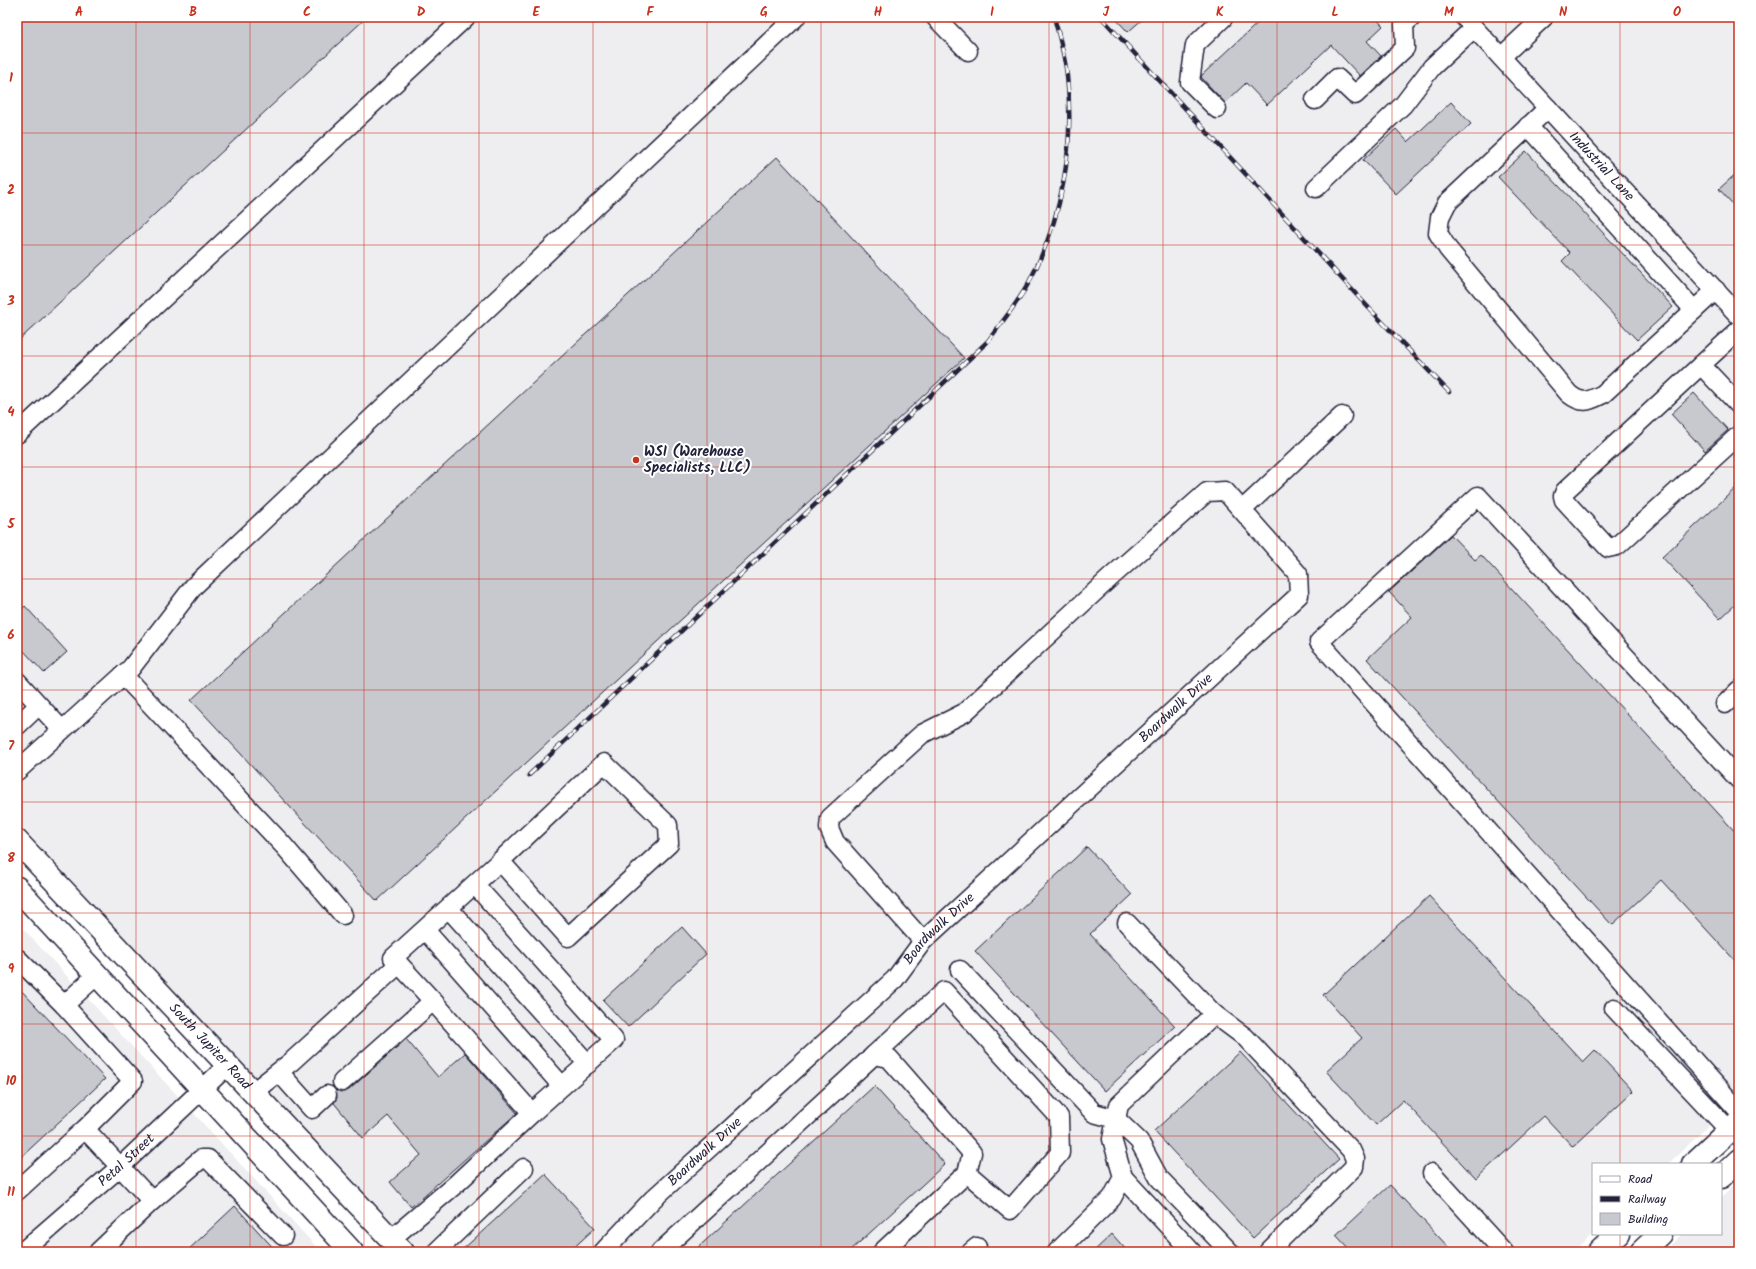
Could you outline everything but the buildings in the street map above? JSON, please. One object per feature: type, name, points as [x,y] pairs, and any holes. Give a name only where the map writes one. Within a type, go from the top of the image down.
[{"type":"main road","name":"South Jupiter Road","points":[[17,841],[254,1092],[391,1248]]},
{"type":"main road","points":[[17,888],[352,1252]]},
{"type":"main road","points":[[1694,1163],[1736,1129]]},
{"type":"main road","points":[[1722,1176],[1739,1160]]},
{"type":"main road","points":[[1599,1252],[1617,1235]]},
{"type":"main road","points":[[1641,1252],[1659,1235]]},
{"type":"street","points":[[17,434],[466,17]]},
{"type":"street","points":[[17,771],[131,668],[194,586],[796,17]]},
{"type":"street","points":[[935,17],[968,51]]},
{"type":"street","points":[[1217,110],[1190,82],[1195,45],[1224,17]]},
{"type":"street","points":[[1315,100],[1337,78],[1355,95],[1405,48],[1404,24],[1412,17]]},
{"type":"street","points":[[1501,57],[1544,17]]},
{"type":"street","points":[[1316,188],[1403,105],[1432,67],[1469,23]]},
{"type":"street","name":"Industrial Lane","points":[[1469,23],[1739,316]]},
{"type":"street","points":[[1548,108],[1447,204],[1440,217],[1438,233],[1448,249],[1569,394],[1577,401],[1590,401],[1604,394],[1716,290]]},
{"type":"street","points":[[1528,126],[1694,310]]},
{"type":"street","points":[[1628,236],[1648,217]]},
{"type":"street","points":[[1739,330],[1565,491],[1562,496],[1608,548],[1612,548],[1739,435]]},
{"type":"street","points":[[1701,365],[1739,405]]},
{"type":"street","points":[[1242,510],[1342,416]]},
{"type":"street","name":"Boardwalk Drive","points":[[604,1252],[653,1199],[895,979],[923,941],[1282,612],[1299,594],[1298,574],[1225,491],[1207,492],[1111,577],[964,713],[922,734],[830,818],[830,828],[835,842],[923,941]]},
{"type":"street","points":[[1739,780],[1478,496],[1319,642],[1739,1111]]},
{"type":"street","points":[[123,675],[284,846],[343,915]]},
{"type":"street","points":[[17,681],[62,730]]},
{"type":"street","points":[[1725,704],[1739,690]]},
{"type":"street","points":[[17,726],[39,706]]},
{"type":"street","points":[[500,861],[568,937],[668,844],[668,825],[604,763],[449,909],[393,958],[532,1113]]},
{"type":"street","points":[[391,1248],[456,1184],[532,1113],[614,1040],[475,884]]},
{"type":"street","points":[[449,909],[588,1064]]},
{"type":"street","points":[[1127,923],[1214,1014],[1245,1037],[1351,1150],[1356,1160],[1354,1167],[1268,1252]]},
{"type":"street","points":[[425,930],[562,1086]]},
{"type":"street","points":[[17,958],[64,1005],[133,1081],[85,1130],[17,1191]]},
{"type":"street","points":[[254,1092],[285,1067],[399,964]]},
{"type":"street","points":[[960,970],[1094,1113],[1116,1118],[1139,1141],[1159,1178],[1230,1252]]},
{"type":"street","points":[[64,1005],[97,975]]},
{"type":"street","points":[[660,1252],[944,990],[1059,1117],[1060,1153],[1010,1210],[967,1173]]},
{"type":"street","points":[[342,1082],[433,1001]]},
{"type":"street","points":[[1614,1008],[1736,1129]]},
{"type":"street","points":[[1192,1252],[1123,1178],[1112,1140],[1119,1105],[1214,1014]]},
{"type":"street","points":[[874,1055],[889,1058],[972,1153],[967,1173],[882,1252]]},
{"type":"street","name":"Petal Street","points":[[22,1252],[120,1167],[228,1065]]},
{"type":"street","points":[[285,1067],[312,1108],[327,1095]]},
{"type":"street","points":[[85,1130],[152,1200]]},
{"type":"street","points":[[98,1252],[152,1200],[201,1160],[208,1159],[283,1236]]},
{"type":"street","points":[[438,1251],[524,1168]]},
{"type":"street","points":[[1432,1174],[1504,1252]]},
{"type":"street","points":[[1057,1252],[1112,1198],[1123,1178]]},
{"type":"shaded area","points":[[17,17],[1739,17],[1739,1097],[1669,1163],[1592,1163],[1592,1235],[1573,1252],[414,1252],[17,821]]},
{"type":"shaded area","points":[[17,922],[199,1119],[321,1252],[17,1252]]},
{"type":"shaded area","points":[[1739,1180],[1739,1252],[1663,1252],[1681,1235],[1722,1235],[1722,1196]]},
{"type":"railway","points":[[529,775],[988,341],[1014,306],[1028,284],[1050,235],[1063,183],[1067,156],[1069,130],[1067,76],[1054,17]]},
{"type":"railway","points":[[1101,17],[1366,305],[1449,392]]},
{"type":"place","name":"WSI (Warehouse Specialists, LLC)","points":[[636,460]]}]
